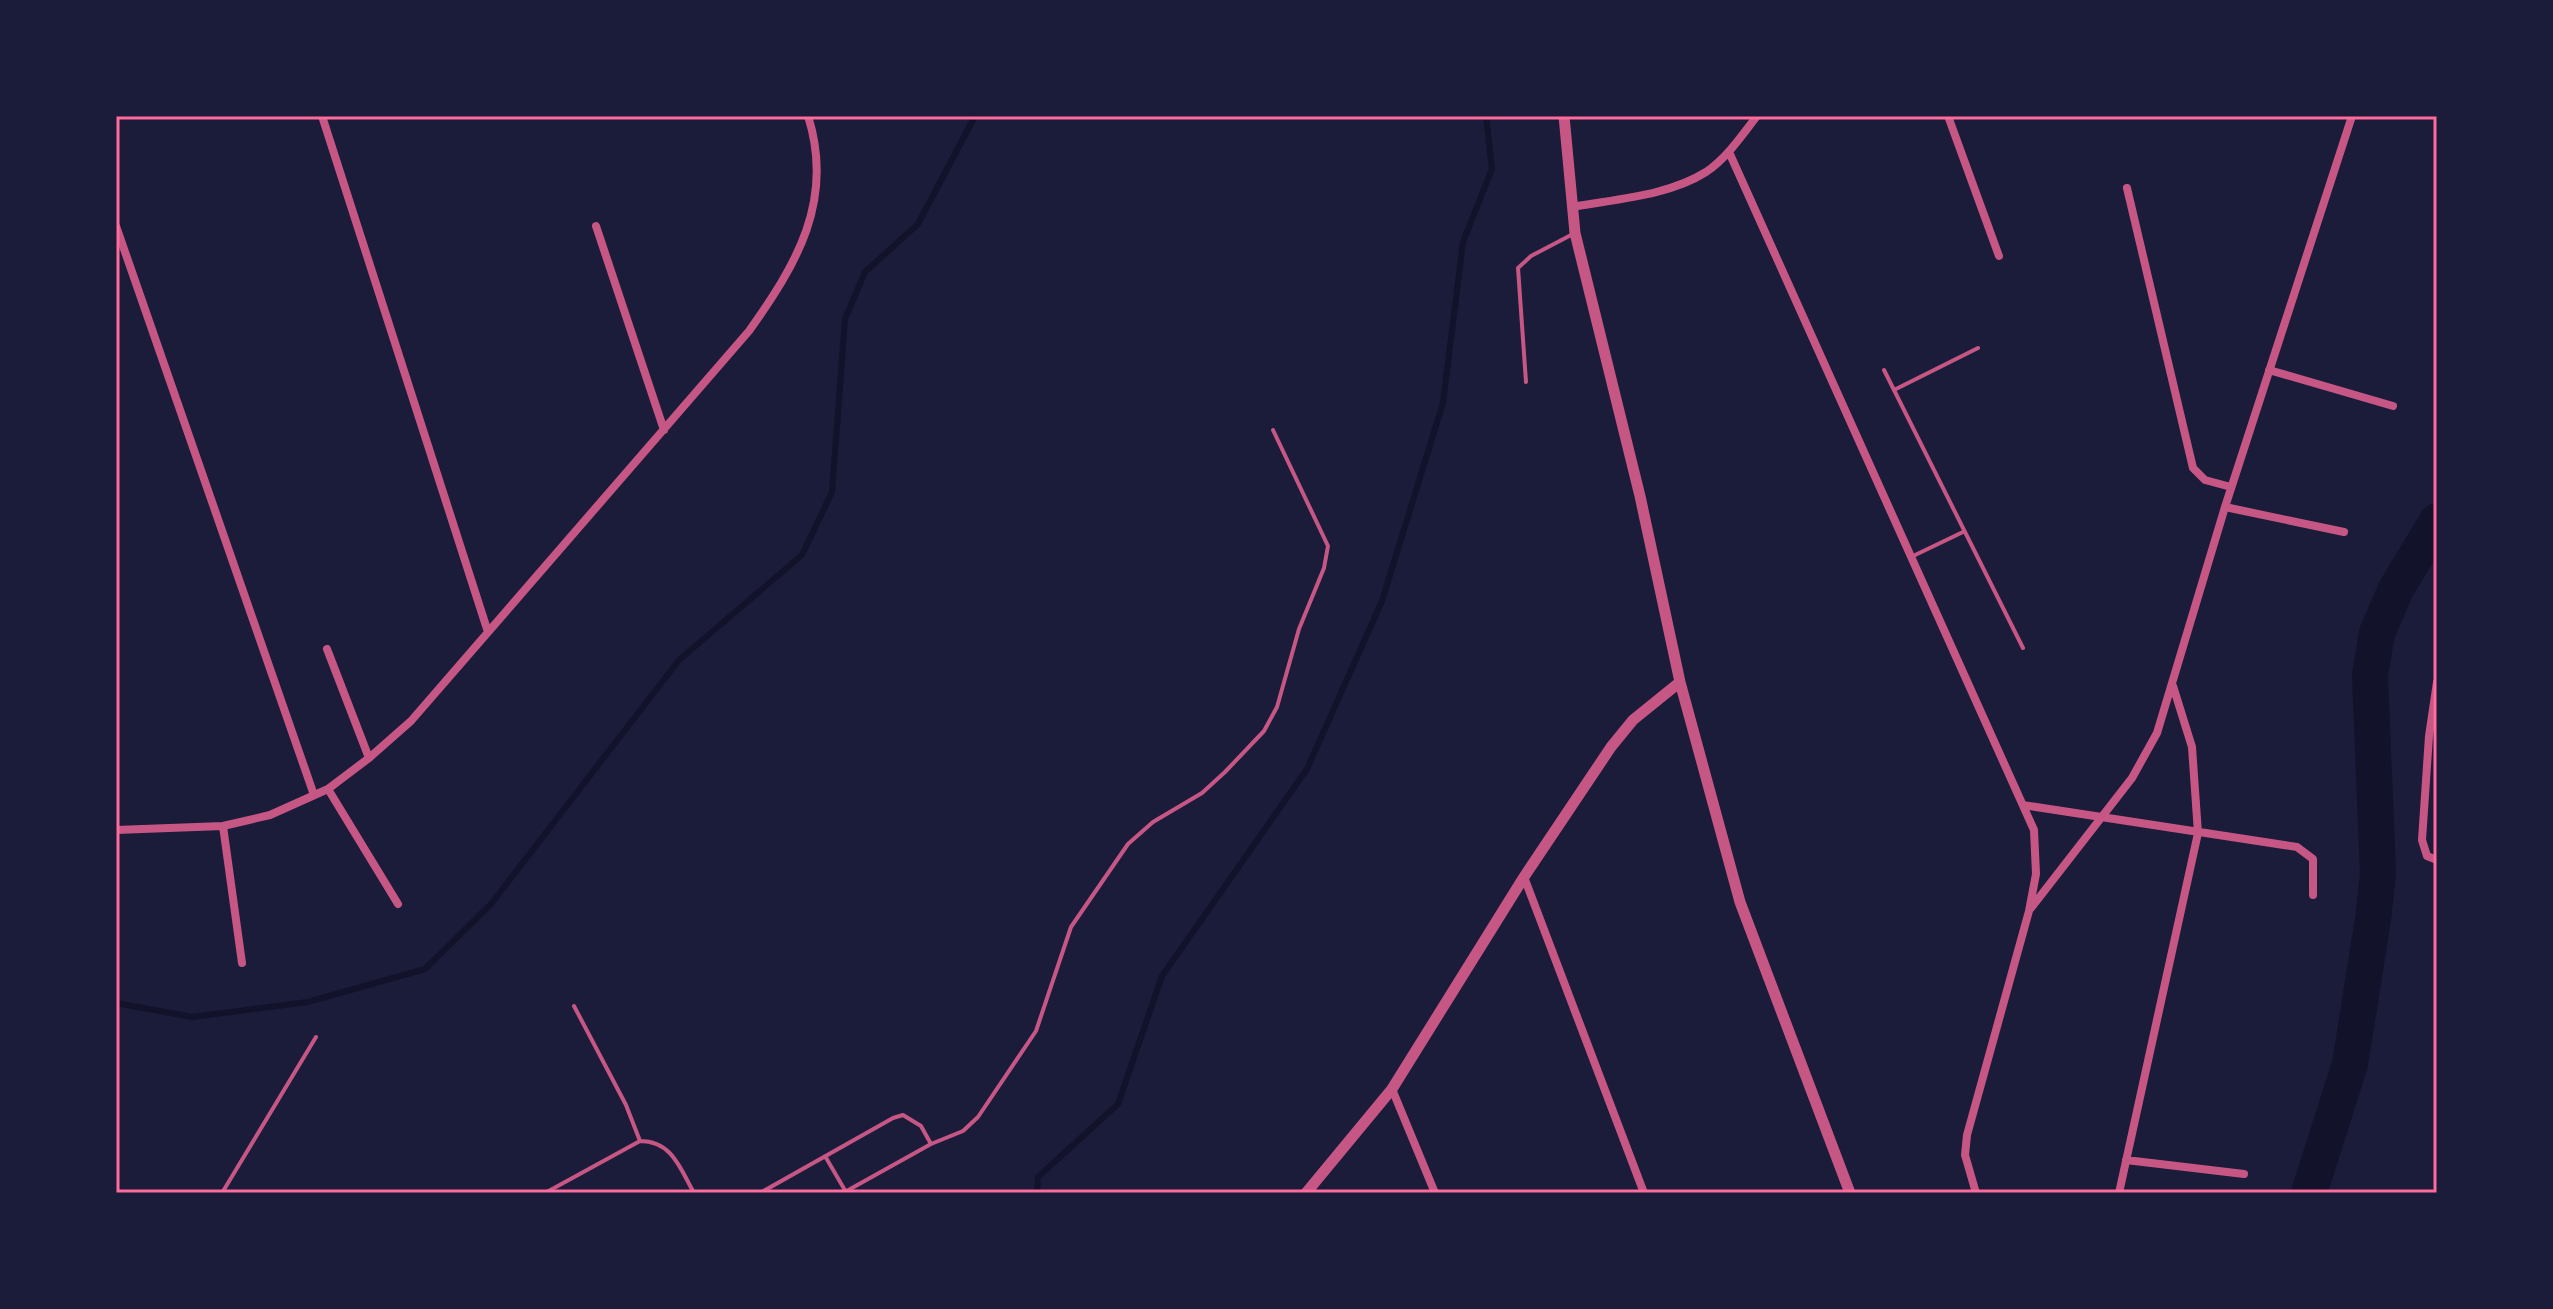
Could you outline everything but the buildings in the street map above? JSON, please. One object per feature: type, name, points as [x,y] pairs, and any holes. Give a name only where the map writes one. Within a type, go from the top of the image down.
[{"type":"street","points":[[322,116],[487,629]]},
{"type":"street","points":[[116,830],[223,826],[270,815],[328,789],[411,721],[487,629],[749,331],[788,276],[809,229],[817,174],[808,116]]},
{"type":"street","points":[[1564,116],[1575,233],[1640,496],[1680,682],[1740,902],[1850,1193]]},
{"type":"street","points":[[1572,207],[1683,183],[1707,171],[1729,152],[1757,116]]},
{"type":"street","points":[[1948,116],[1999,256]]},
{"type":"street","points":[[2029,911],[2146,757],[2172,686],[2231,487],[2352,116]]},
{"type":"street","points":[[1729,152],[2034,830],[2037,850],[2029,911],[1967,1135],[1965,1155],[1976,1193]]},
{"type":"street","points":[[2127,188],[2193,468],[2205,480],[2231,487]]},
{"type":"street","points":[[116,226],[314,795]]},
{"type":"street","points":[[596,226],[664,430]]},
{"type":"street","points":[[2269,370],[2393,406]]},
{"type":"street","points":[[2225,507],[2344,532]]},
{"type":"street","points":[[327,649],[369,758]]},
{"type":"street","points":[[1306,1193],[1392,1089],[1524,877],[1611,747],[1633,720],[1680,682]]},
{"type":"street","points":[[2437,682],[2422,840],[2427,856],[2437,860]]},
{"type":"street","points":[[2119,1193],[2198,833],[2192,747],[2172,686]]},
{"type":"street","points":[[328,789],[398,904]]},
{"type":"street","points":[[2023,805],[2307,851],[2315,870],[2313,895]]},
{"type":"street","points":[[223,826],[242,963]]},
{"type":"street","points":[[1524,877],[1644,1193]]},
{"type":"street","points":[[1392,1089],[1435,1193]]},
{"type":"street","points":[[2126,1160],[2244,1174]]},
{"type":"lane","points":[[1526,382],[1518,268],[1531,256],[1575,233]]},
{"type":"lane","points":[[1894,390],[1978,348]]},
{"type":"lane","points":[[1884,370],[2023,648]]},
{"type":"lane","points":[[825,1156],[844,1192],[931,1144],[963,1131],[978,1117],[1036,1031],[1071,927],[1128,844],[1153,822],[1202,793],[1264,731],[1277,707],[1299,629],[1324,568],[1328,546],[1273,430]]},
{"type":"lane","points":[[1911,557],[1963,532]]},
{"type":"lane","points":[[574,1006],[626,1105],[640,1141]]},
{"type":"lane","points":[[222,1193],[316,1037]]},
{"type":"lane","points":[[760,1193],[903,1115],[921,1126],[931,1144]]},
{"type":"lane","points":[[545,1193],[640,1141],[657,1141],[670,1152],[694,1193]]},
{"type":"waterway","points":[[116,1003],[192,1017],[308,1002],[425,969],[491,904],[679,660],[802,555],[832,492],[845,319],[865,272],[918,224],[975,116]]},
{"type":"waterway","points":[[1037,1193],[1038,1177],[1118,1104],[1162,976],[1307,769],[1382,601],[1443,403],[1463,242],[1492,169],[1486,116]]},
{"type":"waterway","points":[[2309,1193],[2350,1064],[2373,919],[2378,874],[2370,675],[2377,633],[2396,589],[2437,521]]}]
